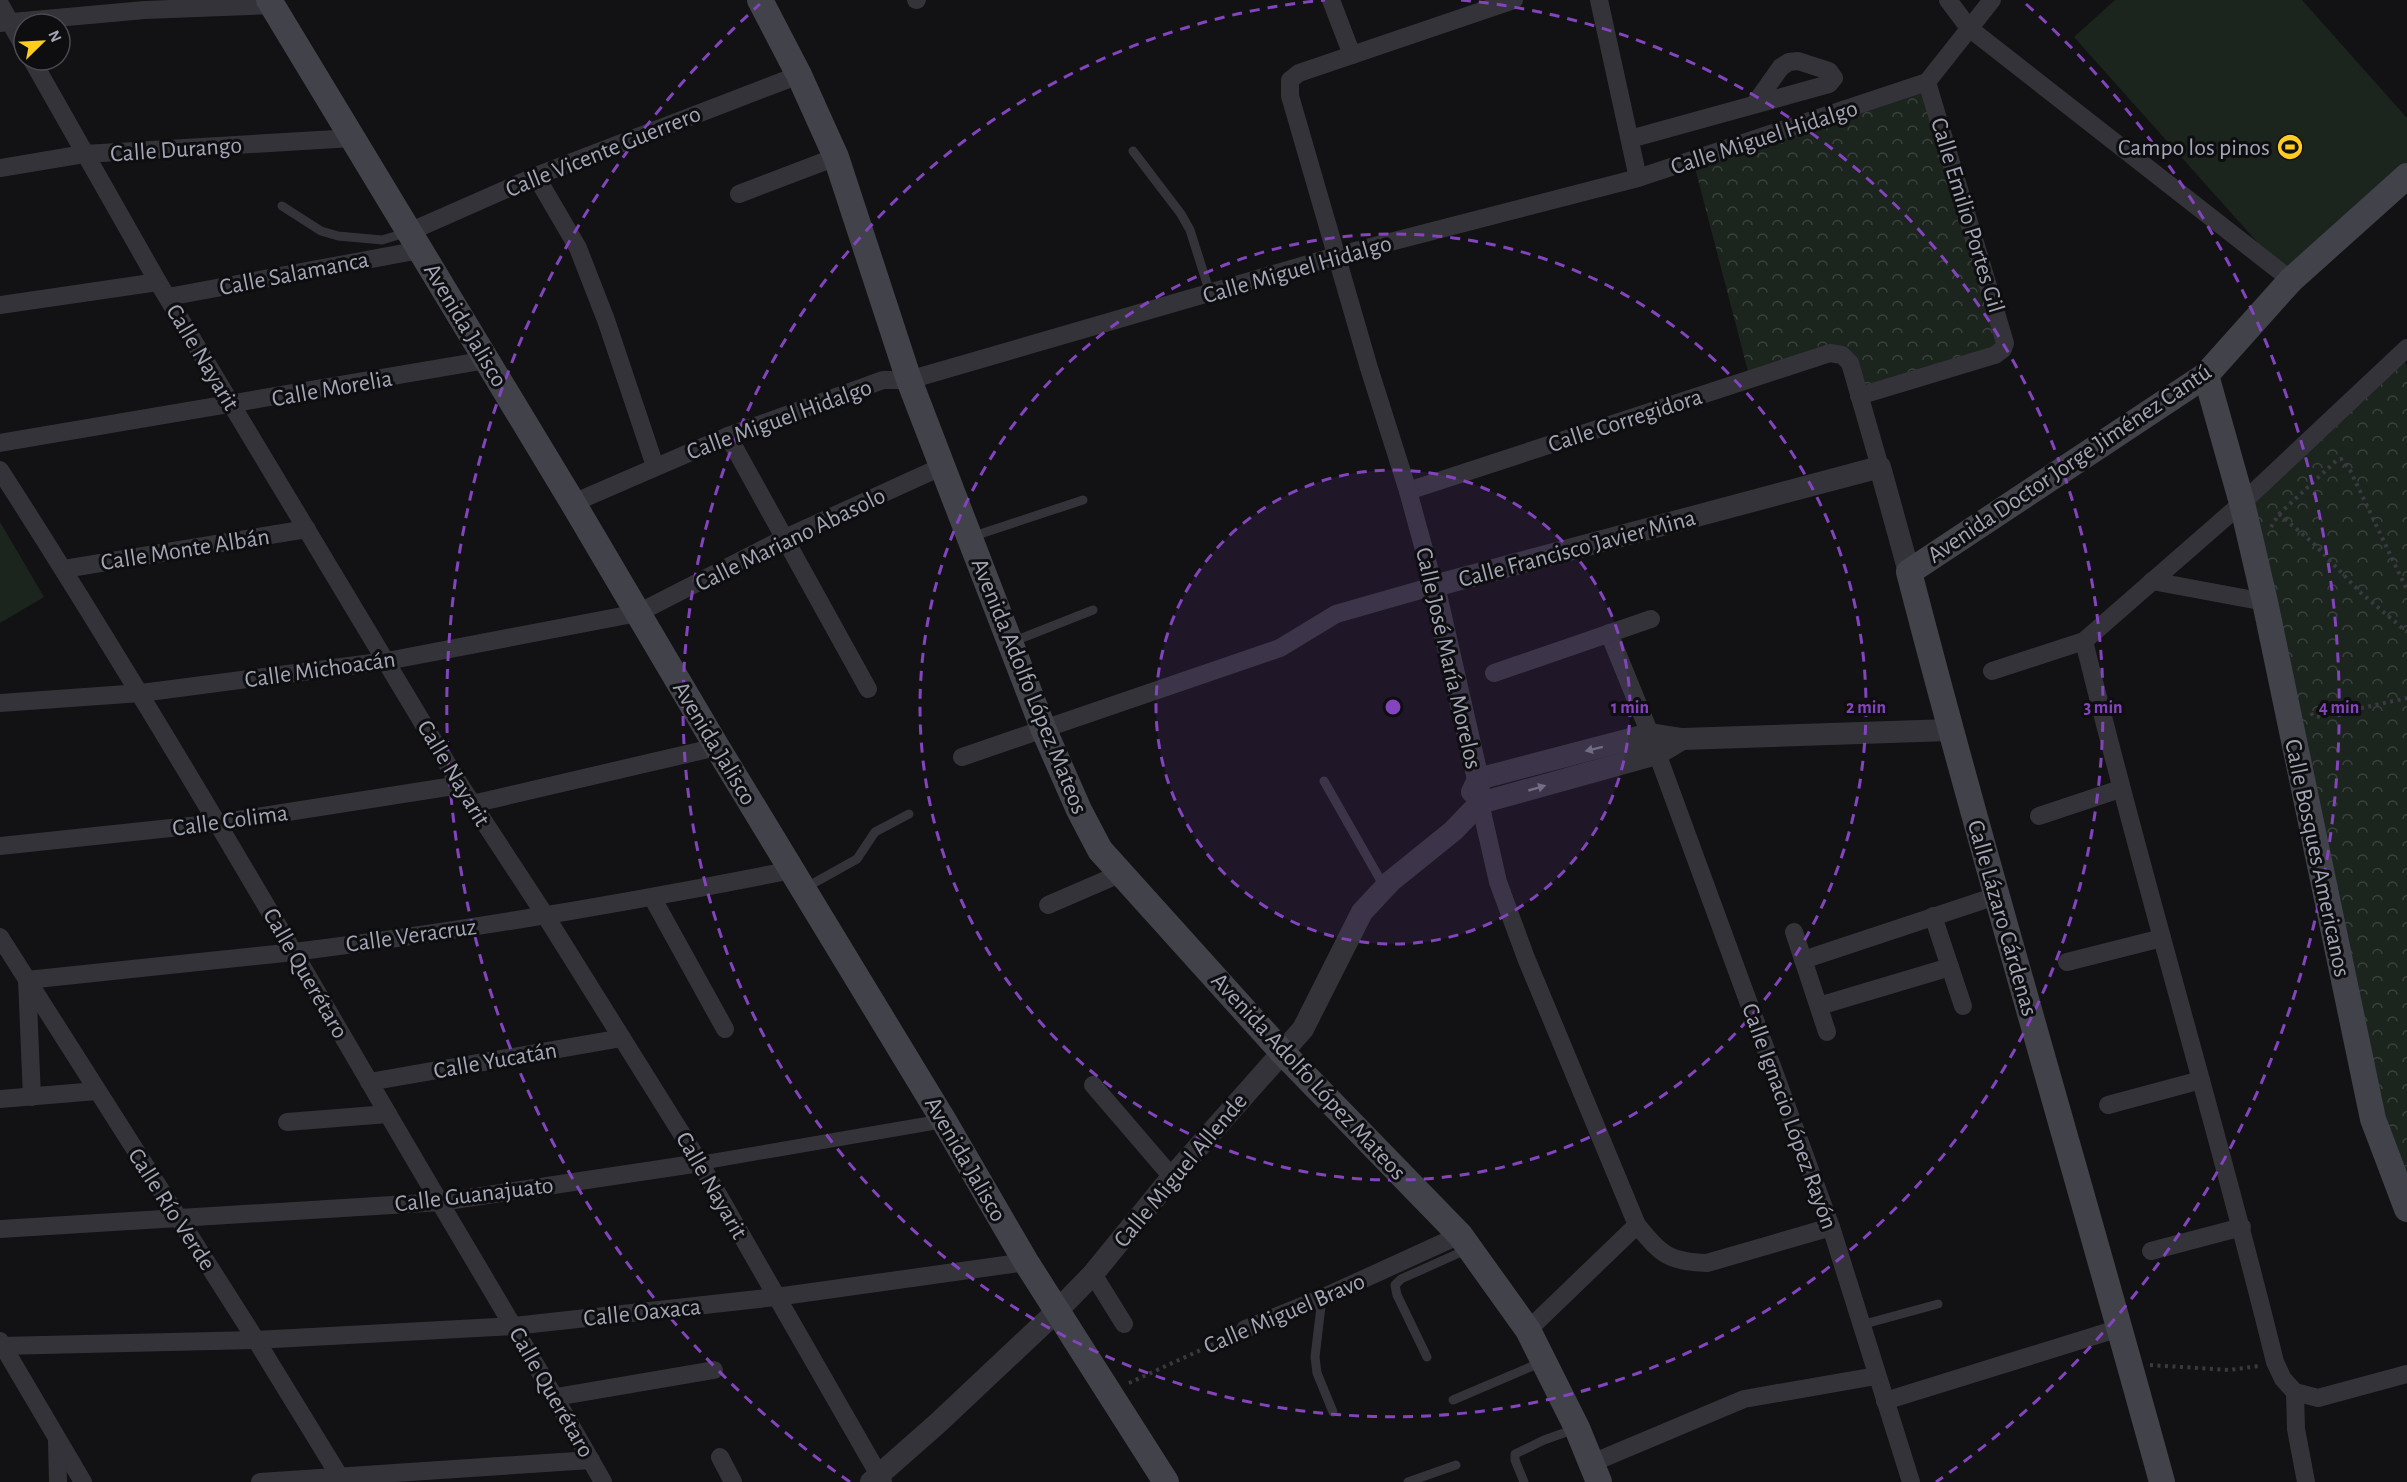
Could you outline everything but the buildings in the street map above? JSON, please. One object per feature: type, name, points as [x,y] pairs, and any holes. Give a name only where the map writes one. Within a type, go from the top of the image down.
[{"type":"main road","name":"Avenida Adolfo López Mateos","points":[[760,0],[799,75],[836,157],[909,380],[1043,728],[1079,810],[1100,850],[1282,1052],[1465,1242],[1528,1330],[1577,1428],[1596,1473]]},
{"type":"main road","name":"Avenida Jalisco","points":[[271,3],[573,503],[717,747],[944,1120],[1026,1262],[1166,1482]]},
{"type":"main road","name":"Avenida Doctor Jorge Jiménez Cantú","points":[[1909,572],[2206,375],[2291,280],[2407,176]]},
{"type":"main road","name":"Calle Bosques Americanos","points":[[2206,375],[2242,502],[2265,602],[2373,1119],[2407,1209]]},
{"type":"main road","name":"Calle Lázaro Cárdenas","points":[[1909,572],[1996,896],[2162,1482]]},
{"type":"street","points":[[1331,0],[1352,55],[1514,0]]},
{"type":"street","points":[[1599,0],[1638,178]]},
{"type":"street","points":[[1948,0],[1969,28],[2291,280]]},
{"type":"street","points":[[1928,82],[1992,0]]},
{"type":"street","points":[[0,4],[5,23],[142,5],[271,3]]},
{"type":"street","name":"Calle José María Morelos","points":[[1352,55],[1299,73],[1290,80],[1290,96],[1408,491],[1434,586],[1478,779],[1480,803],[1502,893],[1526,958],[1637,1226],[1654,1246],[1671,1259],[1688,1263],[1707,1263],[1831,1227]]},
{"type":"street","name":"Calle Nayarit","points":[[39,72],[163,289],[460,785],[545,915],[700,1163],[877,1480]]},
{"type":"street","name":"Calle Vicente Guerrero","points":[[415,241],[536,176],[799,75]]},
{"type":"street","name":"Calle Miguel Hidalgo","points":[[573,503],[728,436],[883,380],[909,380],[1336,256],[1638,178],[1928,82]]},
{"type":"street","name":"Calle Emilio Portes Gil","points":[[1859,396],[1995,355],[2003,349],[2005,337],[1928,82]]},
{"type":"street","points":[[1630,139],[1754,105]]},
{"type":"street","name":"Calle Durango","points":[[0,168],[84,154],[353,138]]},
{"type":"street","points":[[739,194],[836,157]]},
{"type":"street","points":[[536,176],[578,248],[606,320],[655,466]]},
{"type":"street","name":"Calle Salamanca","points":[[0,305],[163,289],[415,241]]},
{"type":"street","name":"Calle Corregidora","points":[[1408,491],[1830,353],[1842,355]]},
{"type":"street","name":"Calle Lázaro Cárdenas","points":[[1842,355],[1850,363],[1909,572]]},
{"type":"street","points":[[1992,671],[2084,641],[2404,356]]},
{"type":"street","name":"Calle Morelia","points":[[0,443],[487,360]]},
{"type":"street","points":[[728,436],[868,689]]},
{"type":"street","name":"Calle Mariano Abasolo","points":[[638,613],[783,539],[942,466]]},
{"type":"street","name":"Calle Francisco Javier Mina","points":[[962,757],[1280,648],[1336,614],[1880,467]]},
{"type":"street","name":"Calle Querétaro","points":[[0,470],[141,693],[295,951],[603,1482]]},
{"type":"street","name":"Calle Monte Albán","points":[[64,569],[307,529]]},
{"type":"street","points":[[2152,581],[2265,602]]},
{"type":"street","name":"Calle Michoacán","points":[[0,703],[141,693],[387,661],[638,613]]},
{"type":"street","points":[[1494,673],[1651,618]]},
{"type":"street","name":"Calle Ignacio López Rayón","points":[[1609,633],[1654,744],[1831,1227],[1911,1482]]},
{"type":"street","points":[[2084,641],[2120,789],[2242,1227],[2275,1362],[2283,1379],[2295,1392],[2318,1398],[2407,1374]]},
{"type":"street","points":[[1478,779],[1682,739],[1950,730]]},
{"type":"street","points":[[1480,803],[1654,744]]},
{"type":"street","points":[[472,804],[717,747]]},
{"type":"street","name":"Calle Miguel Allende","points":[[1453,831],[1478,779]]},
{"type":"street","name":"Calle Colima","points":[[0,846],[218,823],[460,785]]},
{"type":"street","points":[[2039,816],[2120,789]]},
{"type":"street","name":"Calle Miguel Allende","points":[[877,1480],[1058,1311],[1093,1274],[1172,1178],[1303,1029],[1362,912],[1385,888],[1453,831],[1480,803]]},
{"type":"street","points":[[1048,905],[1122,873]]},
{"type":"street","name":"Calle Veracruz","points":[[27,980],[295,951],[652,897],[797,879]]},
{"type":"street","points":[[1803,960],[1996,896]]},
{"type":"street","points":[[652,897],[725,1029]]},
{"type":"street","points":[[1933,916],[1964,1006]]},
{"type":"street","points":[[1794,932],[1827,1032]]},
{"type":"street","name":"Calle Río Verde","points":[[0,937],[256,1340],[342,1480]]},
{"type":"street","points":[[2067,962],[2162,938]]},
{"type":"street","points":[[1819,1006],[1950,967]]},
{"type":"street","points":[[27,980],[32,1097]]},
{"type":"street","name":"Calle Yucatán","points":[[369,1082],[622,1038]]},
{"type":"street","points":[[2108,1105],[2201,1080]]},
{"type":"street","points":[[1093,1086],[1172,1178]]},
{"type":"street","points":[[0,1100],[97,1091]]},
{"type":"street","points":[[287,1122],[388,1114]]},
{"type":"street","name":"Calle Guanajuato","points":[[0,1229],[441,1202],[700,1163],[944,1120]]},
{"type":"street","points":[[1528,1330],[1637,1226]]},
{"type":"street","points":[[2151,1251],[2242,1227]]},
{"type":"street","name":"Calle Miguel Bravo","points":[[1245,1329],[1465,1242]]},
{"type":"street","name":"Calle Oaxaca","points":[[1,1345],[256,1340],[514,1326],[776,1297],[1026,1262]]},
{"type":"street","points":[[1093,1274],[1124,1324]]},
{"type":"street","points":[[1884,1401],[2120,1328]]},
{"type":"street","points":[[1,1345],[83,1482]]},
{"type":"street","points":[[556,1398],[714,1370]]},
{"type":"street","points":[[1596,1473],[1744,1399],[1876,1376]]},
{"type":"street","points":[[2295,1392],[2296,1429],[2306,1482]]},
{"type":"street","points":[[57,1441],[58,1482]]},
{"type":"street","points":[[720,1457],[733,1482]]},
{"type":"street","points":[[260,1482],[342,1480],[591,1460]]},
{"type":"lane","points":[[1133,151],[1181,214],[1190,230],[1210,293]]},
{"type":"lane","points":[[282,206],[321,231],[338,236],[415,241]]},
{"type":"lane","points":[[970,538],[1083,500]]},
{"type":"lane","points":[[1010,642],[1094,610]]},
{"type":"lane","points":[[1324,781],[1385,888]]},
{"type":"lane","points":[[797,879],[856,859],[875,832],[909,814]]},
{"type":"lane","points":[[1427,1357],[1397,1295],[1395,1285],[1401,1279],[1465,1242]]},
{"type":"lane","points":[[1322,1298],[1315,1357],[1317,1373],[1333,1412]]},
{"type":"lane","points":[[1861,1325],[1938,1304]]},
{"type":"lane","points":[[1453,1400],[1544,1362]]},
{"type":"lane","points":[[1524,1482],[1515,1460],[1515,1454],[1577,1428]]},
{"type":"lane","points":[[1408,1482],[1456,1465]]},
{"type":"path","points":[[2272,538],[2270,528],[2279,514],[2336,461],[2341,459],[2350,470],[2407,590]]},
{"type":"path","points":[[2279,514],[2313,543],[2361,593],[2407,632]]},
{"type":"path","points":[[2309,709],[2313,716],[2320,717],[2407,698]]},
{"type":"path","name":"Calle Miguel Bravo","points":[[1109,1392],[1245,1329]]},
{"type":"path","points":[[2130,1363],[2229,1370],[2252,1368],[2275,1362]]},
{"type":"green space","name":"Campo los pinos","points":[[2115,0],[2302,0],[2407,118],[2407,176],[2291,280],[2074,37]]},
{"type":"green space","points":[[1927,82],[2003,349],[1859,396],[1842,355],[1750,379],[1693,160]]},
{"type":"green space","points":[[2398,356],[2407,365],[2407,1209],[2242,503]]},
{"type":"green space","points":[[0,522],[44,597],[0,623]]},
{"type":"place","name":"Campo los pinos","points":[[2290,147]]}]
